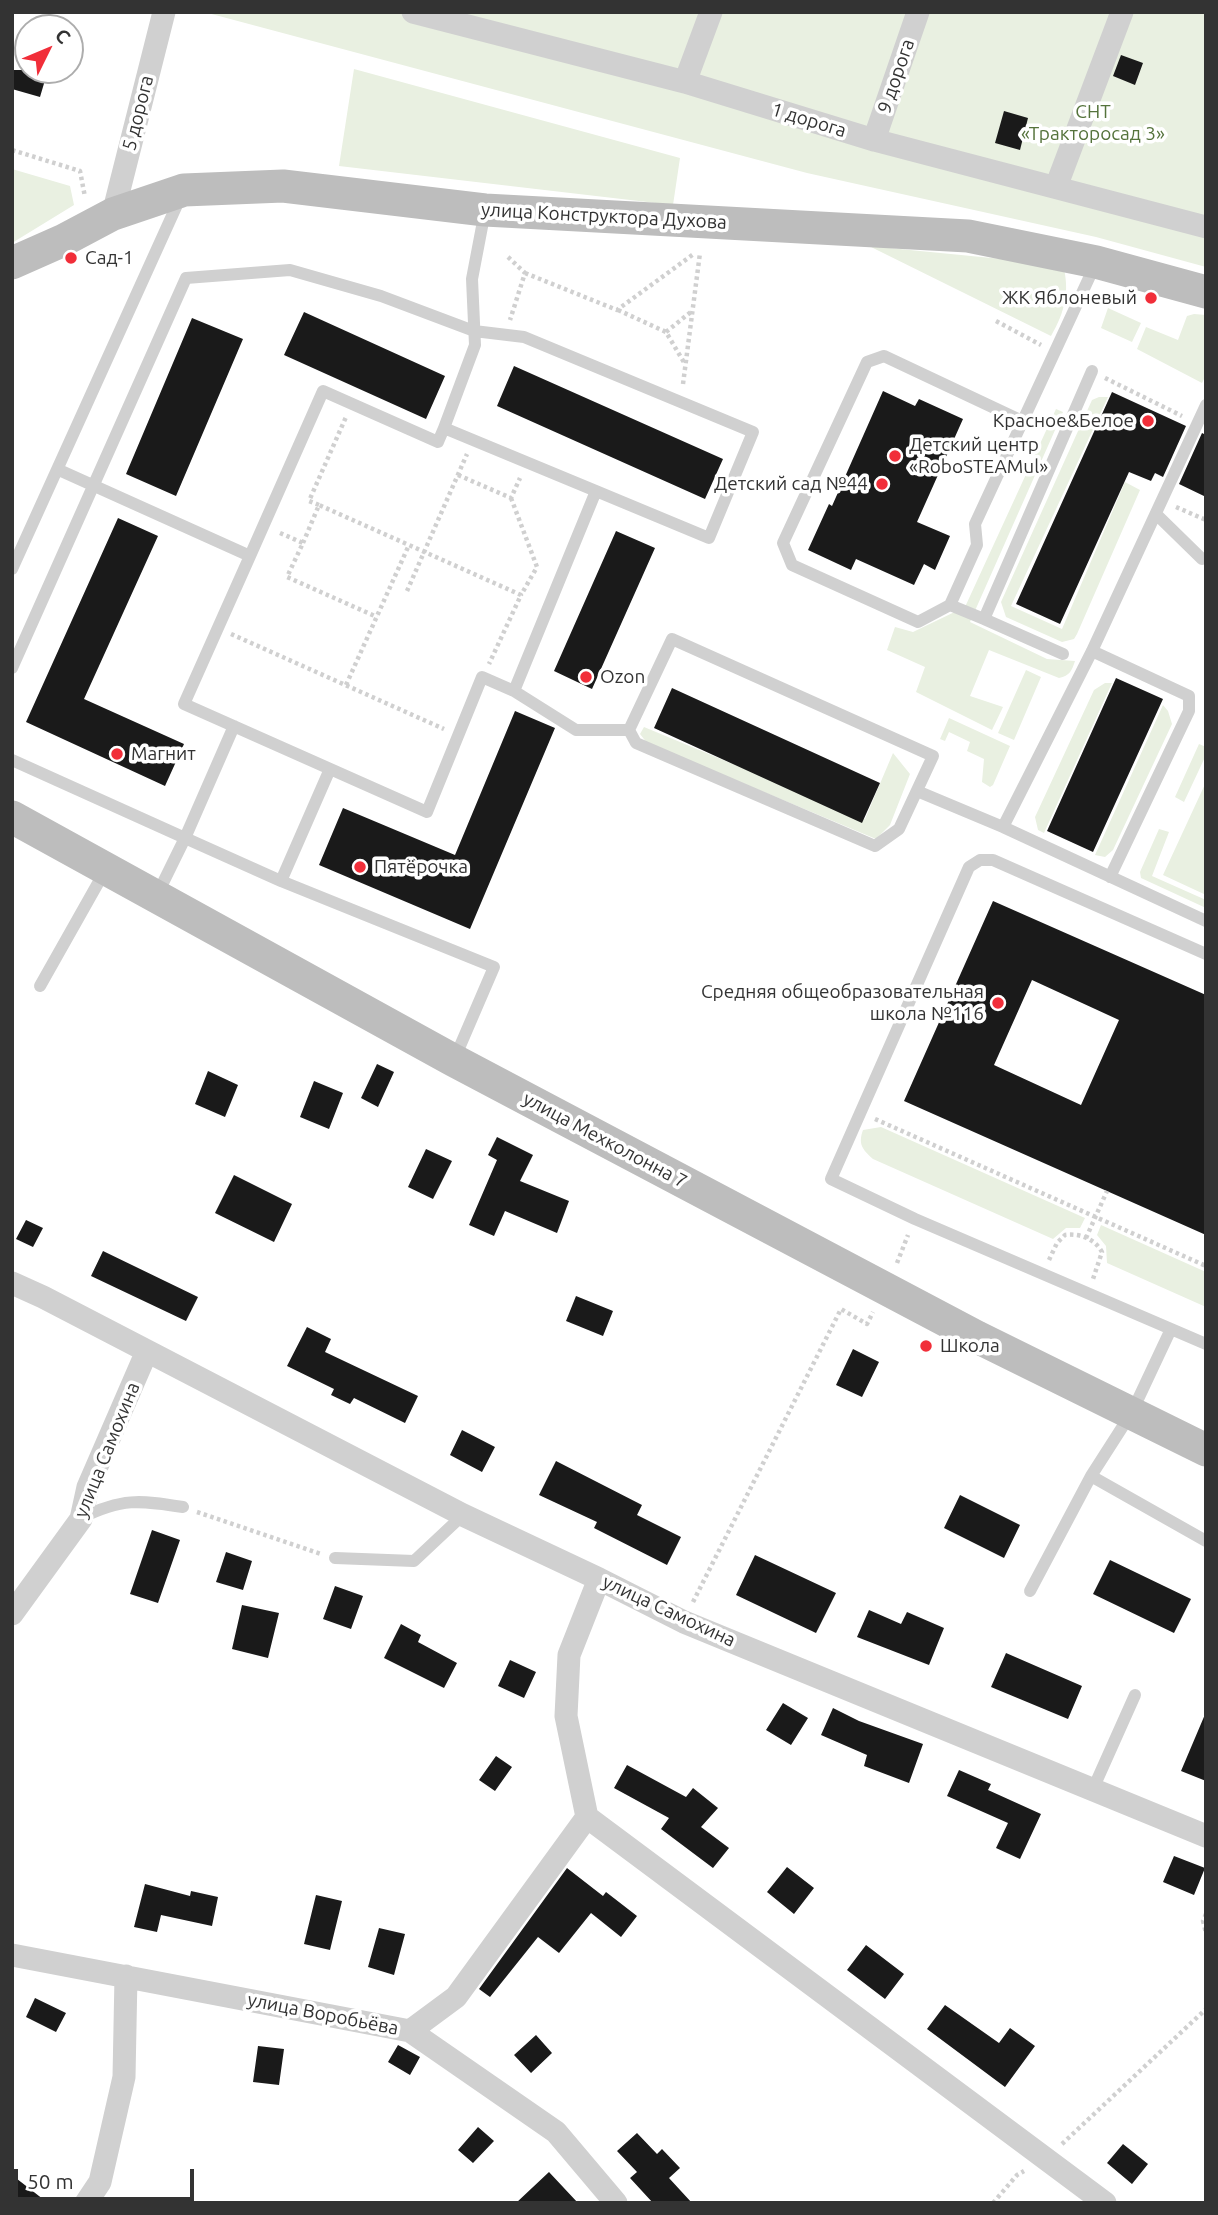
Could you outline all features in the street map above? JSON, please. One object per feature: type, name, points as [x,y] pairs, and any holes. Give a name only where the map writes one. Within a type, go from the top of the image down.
[{"type":"street","name":"5 дорога","points":[[99,210],[164,12]]},
{"type":"street","name":"1 дорога","points":[[413,12],[503,23],[874,140],[1206,227]]},
{"type":"street","points":[[685,82],[711,12]]},
{"type":"street","name":"9 дорога","points":[[874,140],[918,12]]},
{"type":"street","points":[[1056,187],[1122,12]]},
{"type":"street","name":"улица Конструктора Духова","points":[[12,263],[64,240],[99,210],[184,190],[283,186],[485,210],[968,236],[1096,262],[1206,292]]},
{"type":"street","name":"улица Мехколонна 7","points":[[12,817],[453,1060],[977,1337],[1206,1450]]},
{"type":"street","name":"улица Самохина","points":[[12,1283],[463,1515],[684,1622],[1206,1836]]},
{"type":"street","name":"улица Самохина","points":[[12,1614],[81,1518],[88,1487],[147,1351]]},
{"type":"street","points":[[599,1579],[569,1655],[566,1716],[587,1816],[1105,2203]]},
{"type":"street","points":[[410,2031],[456,1997],[587,1816]]},
{"type":"street","name":"улица Воробьёва","points":[[12,1955],[410,2031],[556,2132],[616,2203]]},
{"type":"street","points":[[86,2203],[100,2182],[124,2077],[126,1976]]},
{"type":"lane","points":[[12,569],[184,190]]},
{"type":"lane","points":[[485,210],[472,279],[475,345],[438,442],[323,391],[184,704],[427,812],[482,677],[514,691],[576,730],[629,730]]},
{"type":"lane","points":[[1022,421],[884,356],[867,362],[783,543],[792,565],[918,622],[950,605],[977,544],[975,524],[1096,262]]},
{"type":"lane","points":[[12,668],[186,278],[290,270],[381,296],[474,331],[524,337],[753,432],[709,538],[444,428]]},
{"type":"lane","points":[[984,619],[1092,371]]},
{"type":"lane","points":[[1003,827],[1092,651],[1205,406]]},
{"type":"lane","points":[[59,470],[250,556]]},
{"type":"lane","points":[[514,691],[596,491]]},
{"type":"lane","points":[[1156,514],[1202,559]]},
{"type":"lane","points":[[950,605],[1063,654]]},
{"type":"lane","points":[[672,639],[933,756],[899,829],[875,846],[636,743],[629,730],[672,639]]},
{"type":"lane","points":[[1092,651],[1189,696],[1189,711],[1110,877]]},
{"type":"lane","points":[[157,896],[234,726]]},
{"type":"lane","points":[[12,761],[281,881],[494,967],[453,1060]]},
{"type":"lane","points":[[281,881],[330,769]]},
{"type":"lane","points":[[917,791],[1003,827],[1206,921]]},
{"type":"lane","points":[[1206,954],[993,860],[980,860],[969,867],[831,1179],[915,1219],[1206,1344]]},
{"type":"lane","points":[[40,986],[107,869]]},
{"type":"lane","points":[[1030,1591],[1091,1476],[1132,1412],[1171,1329]]},
{"type":"lane","points":[[1091,1476],[1206,1541]]},
{"type":"lane","points":[[81,1518],[103,1508],[142,1500],[183,1507]]},
{"type":"lane","points":[[335,1558],[414,1561],[463,1515]]},
{"type":"lane","points":[[1093,1789],[1135,1695]]},
{"type":"path","points":[[12,150],[80,171],[99,210]]},
{"type":"path","points":[[617,310],[697,253],[681,402]]},
{"type":"path","points":[[508,257],[525,273],[666,332],[686,365]]},
{"type":"path","points":[[506,335],[525,273]]},
{"type":"path","points":[[666,332],[692,310]]},
{"type":"path","points":[[1092,371],[1186,419]]},
{"type":"path","points":[[352,403],[309,501],[521,595]]},
{"type":"path","points":[[407,591],[473,441]]},
{"type":"path","points":[[482,677],[537,567],[511,498],[527,463]]},
{"type":"path","points":[[458,475],[511,498]]},
{"type":"path","points":[[1163,501],[1206,520]]},
{"type":"path","points":[[319,505],[287,577],[377,617]]},
{"type":"path","points":[[263,525],[303,542]]},
{"type":"path","points":[[346,685],[409,545]]},
{"type":"path","points":[[218,628],[458,735]]},
{"type":"path","points":[[861,1113],[1206,1266]]},
{"type":"path","points":[[1086,1238],[1107,1191]]},
{"type":"path","points":[[895,1267],[915,1219]]},
{"type":"path","points":[[1058,1243],[1065,1235],[1075,1234],[1086,1238],[1098,1245],[1102,1252],[1099,1264]]},
{"type":"path","points":[[684,1622],[841,1309],[867,1324],[876,1306]]},
{"type":"path","points":[[183,1507],[335,1558]]},
{"type":"path","points":[[1206,1914],[1203,1921],[1206,1933]]},
{"type":"path","points":[[993,2203],[1017,2175],[1046,2159],[1206,2008]]},
{"type":"green space","name":"СНТ «Тракторосад 3»","points":[[204,12],[1206,12],[1206,267],[1096,237],[807,173]]},
{"type":"green space","points":[[354,69],[680,158],[673,205],[339,166]]},
{"type":"green space","points":[[12,169],[70,186],[74,205],[12,243]]},
{"type":"green space","points":[[869,246],[1063,265],[1066,293],[1060,318],[1051,336]]},
{"type":"green space","points":[[1108,308],[1141,323],[1132,342],[1101,328]]},
{"type":"green space","points":[[1206,315],[1206,375],[1202,383],[1137,349],[1146,327],[1178,340],[1187,316]]},
{"type":"green space","points":[[1108,397],[1011,606],[1062,629],[1125,482],[1140,490],[1077,634],[1074,639],[1062,642],[1006,617],[1001,602],[1092,400]]},
{"type":"green space","points":[[1056,409],[1063,412],[970,622],[1047,659],[1075,661],[1070,672],[1059,678],[989,650],[970,696],[1003,707],[992,730],[916,692],[925,667],[887,650],[895,627],[913,632],[965,607]]},
{"type":"green space","points":[[1026,670],[1041,677],[1014,740],[998,733]]},
{"type":"green space","points":[[1105,683],[1112,683],[1044,833],[1038,830],[1035,817],[1094,690]]},
{"type":"green space","points":[[1163,705],[1172,724],[1113,850],[1105,857],[1095,855]]},
{"type":"green space","points":[[949,718],[1010,746],[990,787],[982,782],[984,759],[967,751],[970,742],[949,732],[945,741],[940,739]]},
{"type":"green space","points":[[644,727],[865,819],[893,753],[910,774],[890,825],[876,839],[647,743],[640,734]]},
{"type":"green space","points":[[1199,744],[1206,747],[1206,755],[1184,802],[1175,797]]},
{"type":"green space","points":[[1206,782],[1206,895],[1163,875]]},
{"type":"green space","points":[[1159,829],[1169,832],[1152,876],[1206,900],[1206,908],[1141,878],[1140,872]]},
{"type":"green space","points":[[881,1127],[1085,1218],[1080,1228],[1066,1228],[1053,1239],[873,1159],[862,1146],[863,1130]]},
{"type":"green space","points":[[1101,1225],[1206,1272],[1206,1307],[1107,1263],[1106,1246],[1097,1235]]},
{"type":"building","points":[[1121,55],[1143,63],[1135,85],[1113,76]]},
{"type":"building","points":[[12,70],[14,84],[44,84],[40,97],[12,89]]},
{"type":"building","points":[[1004,111],[1028,118],[1020,150],[995,143]]},
{"type":"building","points":[[304,312],[445,376],[426,419],[284,355]]},
{"type":"building","points":[[192,318],[243,339],[176,496],[126,474]]},
{"type":"building","points":[[514,366],[723,459],[705,499],[497,406]]},
{"type":"building","points":[[883,391],[915,406],[919,399],[963,419],[917,522],[950,536],[935,570],[924,564],[914,585],[856,559],[851,570],[808,550],[829,504],[832,506]]},
{"type":"building","points":[[1112,392],[1186,426],[1163,477],[1155,473],[1151,481],[1129,472],[1060,624],[1016,604]]},
{"type":"building","points":[[1202,433],[1206,435],[1206,497],[1179,484]]},
{"type":"building","points":[[118,518],[158,536],[84,699],[184,744],[165,786],[26,722]]},
{"type":"building","points":[[616,531],[655,548],[592,689],[554,671]]},
{"type":"building","points":[[1116,678],[1163,699],[1093,852],[1047,831]]},
{"type":"building","points":[[672,688],[880,783],[862,823],[654,728]]},
{"type":"building","points":[[515,711],[555,728],[470,929],[319,865],[343,808],[455,855]]},
{"type":"building","points":[[993,901],[1206,995],[1206,1235],[904,1101]],"holes":[[[1032,980],[1119,1020],[1081,1105],[994,1065]]]},
{"type":"building","points":[[377,1064],[394,1072],[378,1107],[361,1098]]},
{"type":"building","points":[[208,1071],[238,1085],[225,1117],[195,1104]]},
{"type":"building","points":[[314,1081],[343,1093],[329,1129],[300,1117]]},
{"type":"building","points":[[497,1137],[533,1155],[520,1181],[569,1201],[557,1233],[505,1211],[494,1236],[469,1225],[497,1160],[488,1155]]},
{"type":"building","points":[[426,1149],[452,1161],[433,1199],[408,1187]]},
{"type":"building","points":[[234,1175],[292,1204],[274,1242],[215,1213]]},
{"type":"building","points":[[26,1220],[43,1228],[33,1247],[16,1239]]},
{"type":"building","points":[[103,1251],[198,1297],[186,1321],[91,1276]]},
{"type":"building","points":[[576,1296],[613,1311],[603,1336],[566,1321]]},
{"type":"building","points":[[307,1327],[331,1339],[325,1352],[418,1396],[405,1423],[354,1398],[350,1404],[331,1395],[334,1389],[287,1366]]},
{"type":"building","points":[[853,1349],[879,1362],[862,1397],[836,1385]]},
{"type":"building","points":[[462,1430],[495,1447],[482,1472],[450,1455]]},
{"type":"building","points":[[556,1461],[642,1505],[637,1515],[681,1537],[667,1565],[594,1528],[597,1522],[539,1495]]},
{"type":"building","points":[[960,1495],[1020,1525],[1004,1558],[944,1528]]},
{"type":"building","points":[[152,1530],[180,1540],[158,1603],[130,1594]]},
{"type":"building","points":[[226,1552],[252,1561],[243,1590],[216,1582]]},
{"type":"building","points":[[755,1555],[836,1593],[816,1633],[736,1595]]},
{"type":"building","points":[[1110,1560],[1191,1599],[1174,1633],[1093,1594]]},
{"type":"building","points":[[335,1586],[363,1596],[351,1629],[323,1619]]},
{"type":"building","points":[[242,1605],[279,1613],[268,1658],[232,1649]]},
{"type":"building","points":[[869,1610],[901,1624],[907,1612],[944,1628],[929,1665],[857,1637]]},
{"type":"building","points":[[401,1624],[421,1635],[418,1642],[457,1663],[444,1688],[384,1658]]},
{"type":"building","points":[[1006,1653],[1082,1686],[1068,1719],[991,1687]]},
{"type":"building","points":[[510,1660],[536,1672],[524,1698],[498,1686]]},
{"type":"building","points":[[783,1703],[808,1718],[791,1745],[766,1730]]},
{"type":"building","points":[[833,1708],[859,1721],[923,1744],[909,1783],[864,1766],[867,1755],[821,1735]]},
{"type":"building","points":[[1206,1712],[1206,1781],[1181,1771]]},
{"type":"building","points":[[496,1756],[512,1767],[495,1791],[479,1780]]},
{"type":"building","points":[[627,1765],[686,1797],[693,1788],[718,1808],[701,1827],[729,1848],[713,1868],[661,1829],[669,1818],[614,1788]]},
{"type":"building","points":[[959,1770],[991,1784],[988,1790],[1041,1814],[1020,1859],[996,1848],[1008,1823],[947,1796]]},
{"type":"building","points":[[1174,1856],[1205,1868],[1194,1895],[1163,1882]]},
{"type":"building","points":[[787,1867],[814,1888],[794,1914],[767,1892]]},
{"type":"building","points":[[567,1868],[603,1896],[606,1892],[637,1916],[621,1937],[591,1913],[559,1953],[538,1937],[490,1997],[479,1989]]},
{"type":"building","points":[[145,1884],[190,1896],[191,1891],[218,1897],[212,1926],[161,1915],[157,1932],[134,1927]]},
{"type":"building","points":[[316,1895],[342,1901],[330,1950],[304,1944]]},
{"type":"building","points":[[379,1928],[405,1934],[394,1975],[368,1967]]},
{"type":"building","points":[[866,1945],[904,1974],[885,1999],[847,1970]]},
{"type":"building","points":[[35,1998],[66,2013],[56,2032],[26,2017]]},
{"type":"building","points":[[945,2005],[999,2043],[1010,2028],[1035,2046],[1005,2087],[927,2029]]},
{"type":"building","points":[[536,2035],[552,2053],[531,2073],[514,2055]]},
{"type":"building","points":[[398,2045],[420,2057],[410,2075],[388,2062]]},
{"type":"building","points":[[258,2046],[284,2049],[279,2085],[253,2082]]},
{"type":"building","points":[[478,2127],[494,2141],[473,2163],[458,2150]]},
{"type":"building","points":[[637,2133],[657,2154],[662,2149],[680,2168],[669,2178],[692,2203],[653,2203],[630,2178],[637,2172],[617,2151]]},
{"type":"building","points":[[1123,2144],[1148,2164],[1132,2184],[1107,2163]]},
{"type":"building","points":[[549,2172],[578,2203],[516,2203]]},
{"type":"building","points":[[12,2175],[48,2203],[12,2203]]},
{"type":"place","name":"Сад-1","points":[[71,258]]},
{"type":"place","name":"ЖК Яблоневый","points":[[1151,298]]},
{"type":"place","name":"Красное&Белое","points":[[1148,421]]},
{"type":"place","name":"Детский центр «RoboSTEAMul»","points":[[895,456]]},
{"type":"place","name":"Детский сад №44","points":[[882,484]]},
{"type":"place","name":"Ozon","points":[[586,677]]},
{"type":"place","name":"Магнит","points":[[117,754]]},
{"type":"place","name":"Пятёрочка","points":[[360,867]]},
{"type":"place","name":"Средняя общеобразовательная школа №116","points":[[998,1003]]},
{"type":"place","name":"Школа","points":[[926,1346]]}]
